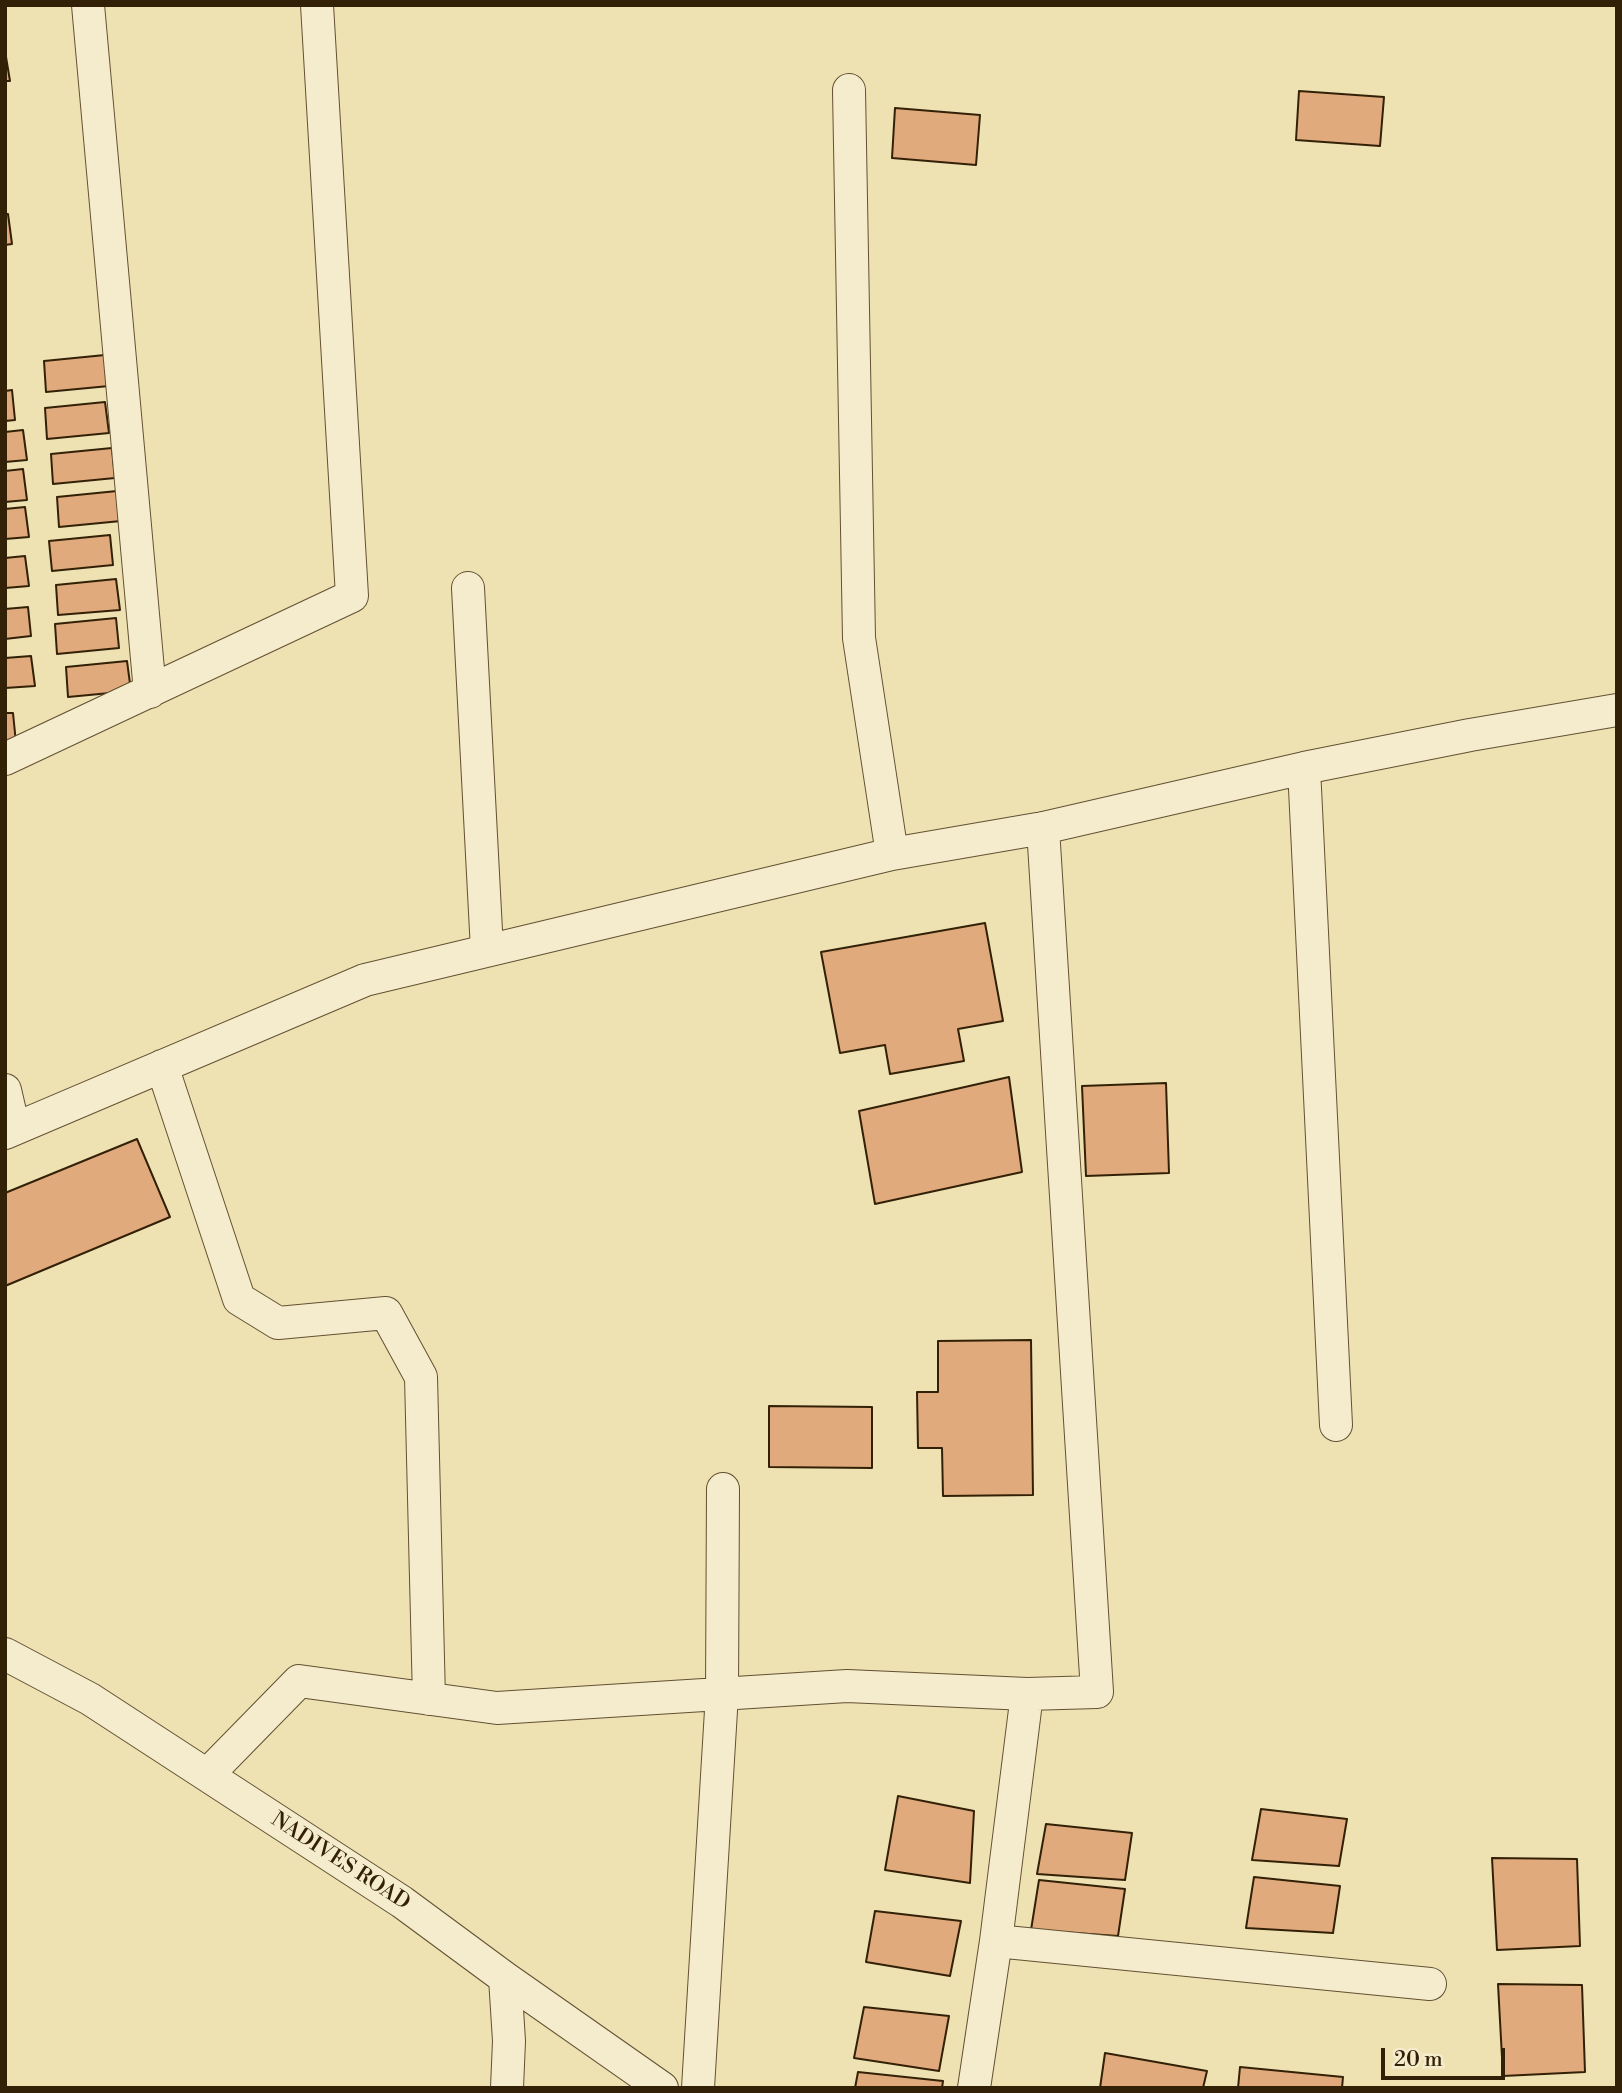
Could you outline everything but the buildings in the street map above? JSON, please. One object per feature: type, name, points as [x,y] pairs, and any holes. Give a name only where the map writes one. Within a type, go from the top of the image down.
[{"type":"street","points":[[88,5],[150,692]]},
{"type":"street","points":[[5,760],[352,596],[317,5]]},
{"type":"street","points":[[849,90],[859,638],[892,854]]},
{"type":"street","points":[[468,588],[488,950]]},
{"type":"street","points":[[5,1090],[10,1131],[365,980],[892,854],[1043,828],[1304,768],[1470,735],[1617,710]]},
{"type":"street","points":[[1304,768],[1336,1425]]},
{"type":"street","points":[[207,1775],[299,1681],[497,1708],[847,1686],[1027,1694],[1097,1692],[1043,828]]},
{"type":"street","points":[[162,1066],[239,1299],[278,1323],[386,1313],[421,1377],[429,1699]]},
{"type":"street","points":[[698,2088],[722,1694],[723,1489]]},
{"type":"street","name":"NADIVES ROAD","points":[[5,1654],[90,1699],[402,1902],[505,1979],[662,2088]]},
{"type":"street","points":[[974,2088],[996,1941],[1027,1694]]},
{"type":"street","points":[[996,1941],[1430,1984]]},
{"type":"street","points":[[505,1979],[509,2041],[507,2088]]}]
